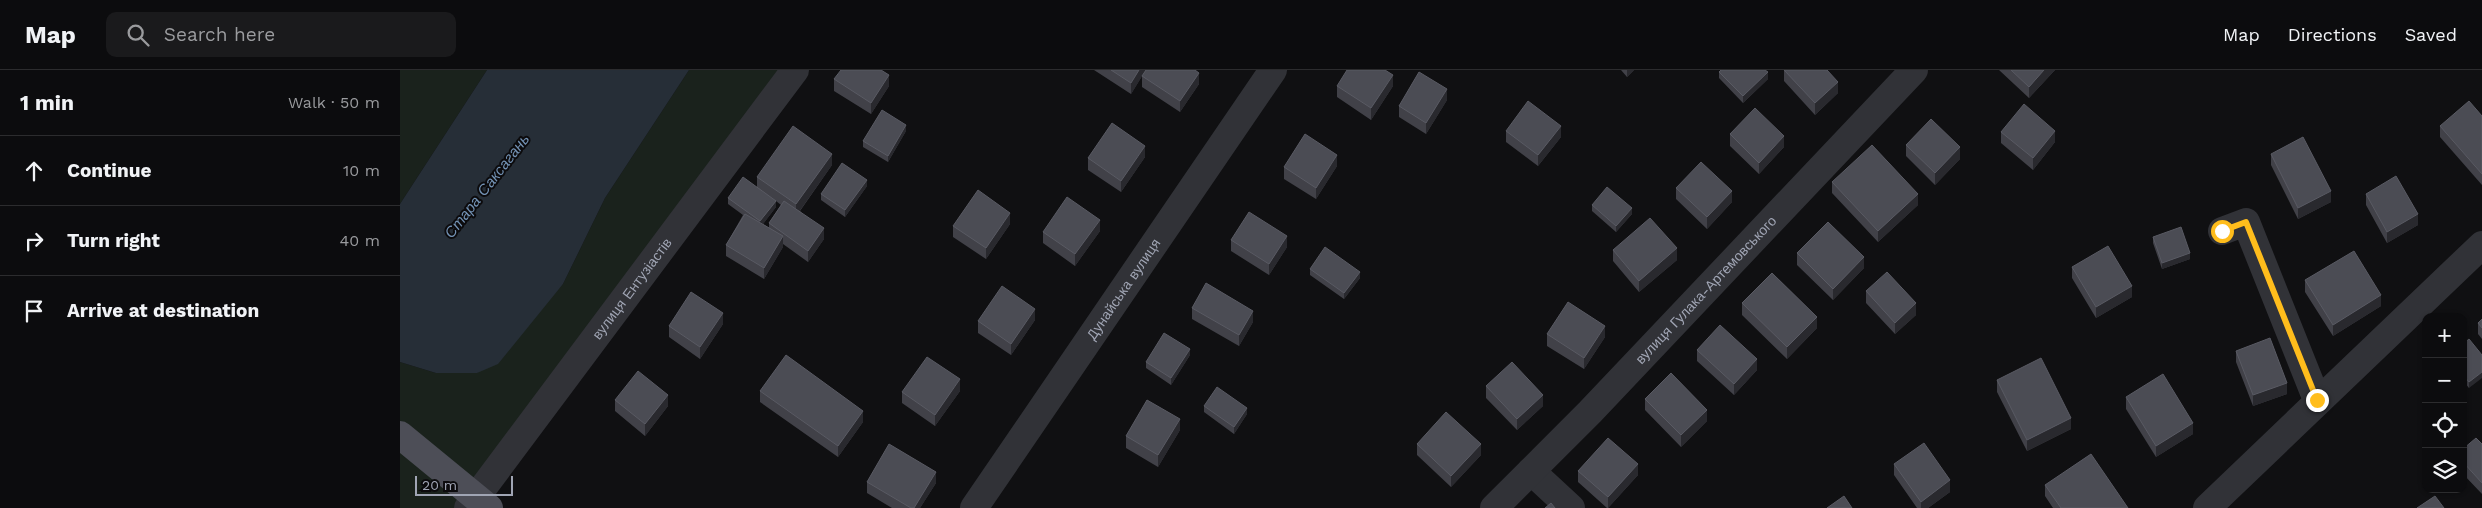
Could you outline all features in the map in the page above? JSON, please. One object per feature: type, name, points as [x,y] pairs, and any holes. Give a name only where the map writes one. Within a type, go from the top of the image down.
[{"type":"main road","points":[[400,436],[436,464],[478,505]]},
{"type":"street","name":"вулиця Ентузіастів","points":[[478,505],[795,70]]},
{"type":"street","name":"Дунайська вулиця","points":[[974,508],[1273,70]]},
{"type":"street","name":"вулиця Гулака-Артемовського","points":[[1494,508],[1590,412],[1914,70]]},
{"type":"street","points":[[2222,231],[2246,222],[2317,400]]},
{"type":"street","points":[[2207,508],[2317,400],[2482,245]]},
{"type":"street","points":[[1531,470],[1571,508]]},
{"type":"shaded area","points":[[400,70],[487,70],[400,204]]},
{"type":"shaded area","points":[[689,70],[795,70],[468,508],[400,508],[400,362],[436,373],[477,373],[563,284],[605,198]]},
{"type":"water","name":"Стара Саксагань","points":[[487,70],[689,70],[605,198],[563,284],[498,364],[477,373],[436,373],[400,362],[400,204]]},
{"type":"building","points":[[841,70],[881,70],[889,75],[871,103],[834,79]]},
{"type":"building","points":[[1111,70],[1139,70],[1131,83]]},
{"type":"building","points":[[1146,70],[1195,70],[1199,73],[1180,101],[1142,76]]},
{"type":"building","points":[[1347,70],[1385,70],[1393,75],[1371,108],[1337,86]]},
{"type":"building","points":[[1721,70],[1765,70],[1768,72],[1743,96],[1719,72]]},
{"type":"building","points":[[1784,70],[1827,70],[1838,82],[1815,103]]},
{"type":"building","points":[[2011,70],[2044,70],[2029,87]]},
{"type":"building","points":[[1419,72],[1447,89],[1426,123],[1399,106]]},
{"type":"building","points":[[1528,101],[1561,126],[1538,155],[1506,131]]},
{"type":"building","points":[[2469,101],[2482,116],[2482,174],[2440,126]]},
{"type":"building","points":[[2024,104],[2055,131],[2033,158],[2001,132]]},
{"type":"building","points":[[1755,108],[1784,136],[1759,163],[1730,134]]},
{"type":"building","points":[[882,110],[906,125],[888,156],[863,141]]},
{"type":"building","points":[[1931,119],[1960,147],[1935,173],[1906,145]]},
{"type":"building","points":[[1112,123],[1145,146],[1121,181],[1088,158]]},
{"type":"building","points":[[793,126],[832,154],[796,204],[757,177]]},
{"type":"building","points":[[1305,134],[1337,155],[1316,188],[1284,167]]},
{"type":"building","points":[[2303,137],[2331,191],[2298,208],[2271,154]]},
{"type":"building","points":[[1872,145],[1918,194],[1878,231],[1832,182]]},
{"type":"building","points":[[1701,162],[1732,191],[1707,217],[1676,188]]},
{"type":"building","points":[[842,163],[867,180],[845,210],[821,194]]},
{"type":"building","points":[[2396,176],[2418,214],[2387,232],[2366,194]]},
{"type":"building","points":[[743,177],[776,201],[760,221],[728,198]]},
{"type":"building","points":[[1607,187],[1632,208],[1616,226],[1592,205]]},
{"type":"building","points":[[978,190],[1010,213],[986,248],[953,226]]},
{"type":"building","points":[[1067,197],[1100,220],[1075,254],[1043,232]]},
{"type":"building","points":[[784,201],[824,228],[808,251],[769,223]]},
{"type":"building","points":[[1249,212],[1287,236],[1269,264],[1231,240]]},
{"type":"building","points":[[745,214],[783,236],[764,268],[726,245]]},
{"type":"building","points":[[1650,218],[1677,248],[1639,281],[1613,250]]},
{"type":"building","points":[[1828,222],[1864,257],[1833,289],[1797,253]]},
{"type":"building","points":[[2181,227],[2190,253],[2162,263],[2153,237]]},
{"type":"building","points":[[2108,246],[2132,286],[2096,307],[2072,267]]},
{"type":"building","points":[[1325,247],[1360,272],[1344,293],[1310,269]]},
{"type":"building","points":[[2354,251],[2381,295],[2333,325],[2305,280]]},
{"type":"building","points":[[1887,272],[1916,303],[1895,323],[1866,291]]},
{"type":"building","points":[[1772,273],[1817,317],[1787,347],[1742,303]]},
{"type":"building","points":[[1206,283],[1253,311],[1239,335],[1192,308]]},
{"type":"building","points":[[1002,286],[1035,309],[1011,344],[978,321]]},
{"type":"building","points":[[691,292],[723,313],[700,347],[669,326]]},
{"type":"building","points":[[1568,302],[1605,326],[1584,358],[1547,334]]},
{"type":"building","points":[[2482,319],[2482,328],[2478,323]]},
{"type":"building","points":[[1720,325],[1757,359],[1734,384],[1697,350]]},
{"type":"building","points":[[1164,333],[1190,349],[1171,378],[1146,362]]},
{"type":"building","points":[[2270,338],[2287,383],[2253,395],[2236,351]]},
{"type":"building","points":[[2469,339],[2482,355],[2482,372],[2469,382],[2467,380],[2467,341]]},
{"type":"building","points":[[786,355],[863,411],[838,446],[760,391]]},
{"type":"building","points":[[927,357],[960,379],[935,415],[902,392]]},
{"type":"building","points":[[2041,358],[2071,418],[2027,440],[1997,380]]},
{"type":"building","points":[[1512,362],[1543,395],[1517,419],[1486,386]]},
{"type":"building","points":[[638,371],[668,395],[645,424],[615,400]]},
{"type":"building","points":[[1671,373],[1707,410],[1681,435],[1645,399]]},
{"type":"building","points":[[2163,374],[2193,423],[2156,446],[2126,397]]},
{"type":"building","points":[[1217,387],[1247,408],[1234,427],[1204,406]]},
{"type":"building","points":[[1147,400],[1180,419],[1158,455],[1126,436]]},
{"type":"building","points":[[1446,412],[1481,444],[1451,476],[1417,444]]},
{"type":"building","points":[[1608,438],[1638,464],[1608,497],[1578,471]]},
{"type":"building","points":[[2476,438],[2482,444],[2482,483],[2467,466],[2467,446]]},
{"type":"building","points":[[1924,443],[1950,480],[1921,502],[1894,464]]},
{"type":"building","points":[[889,444],[936,472],[914,508],[867,482]]},
{"type":"building","points":[[2091,454],[2128,508],[2061,508],[2045,485]]},
{"type":"building","points":[[1844,496],[1852,508],[1827,508]]},
{"type":"building","points":[[2435,496],[2444,508],[2417,508]]},
{"type":"building","points":[[1551,503],[1555,508],[1545,508]]},
{"type":"route","points":[[2222,231],[2246,222],[2317,400]]}]
